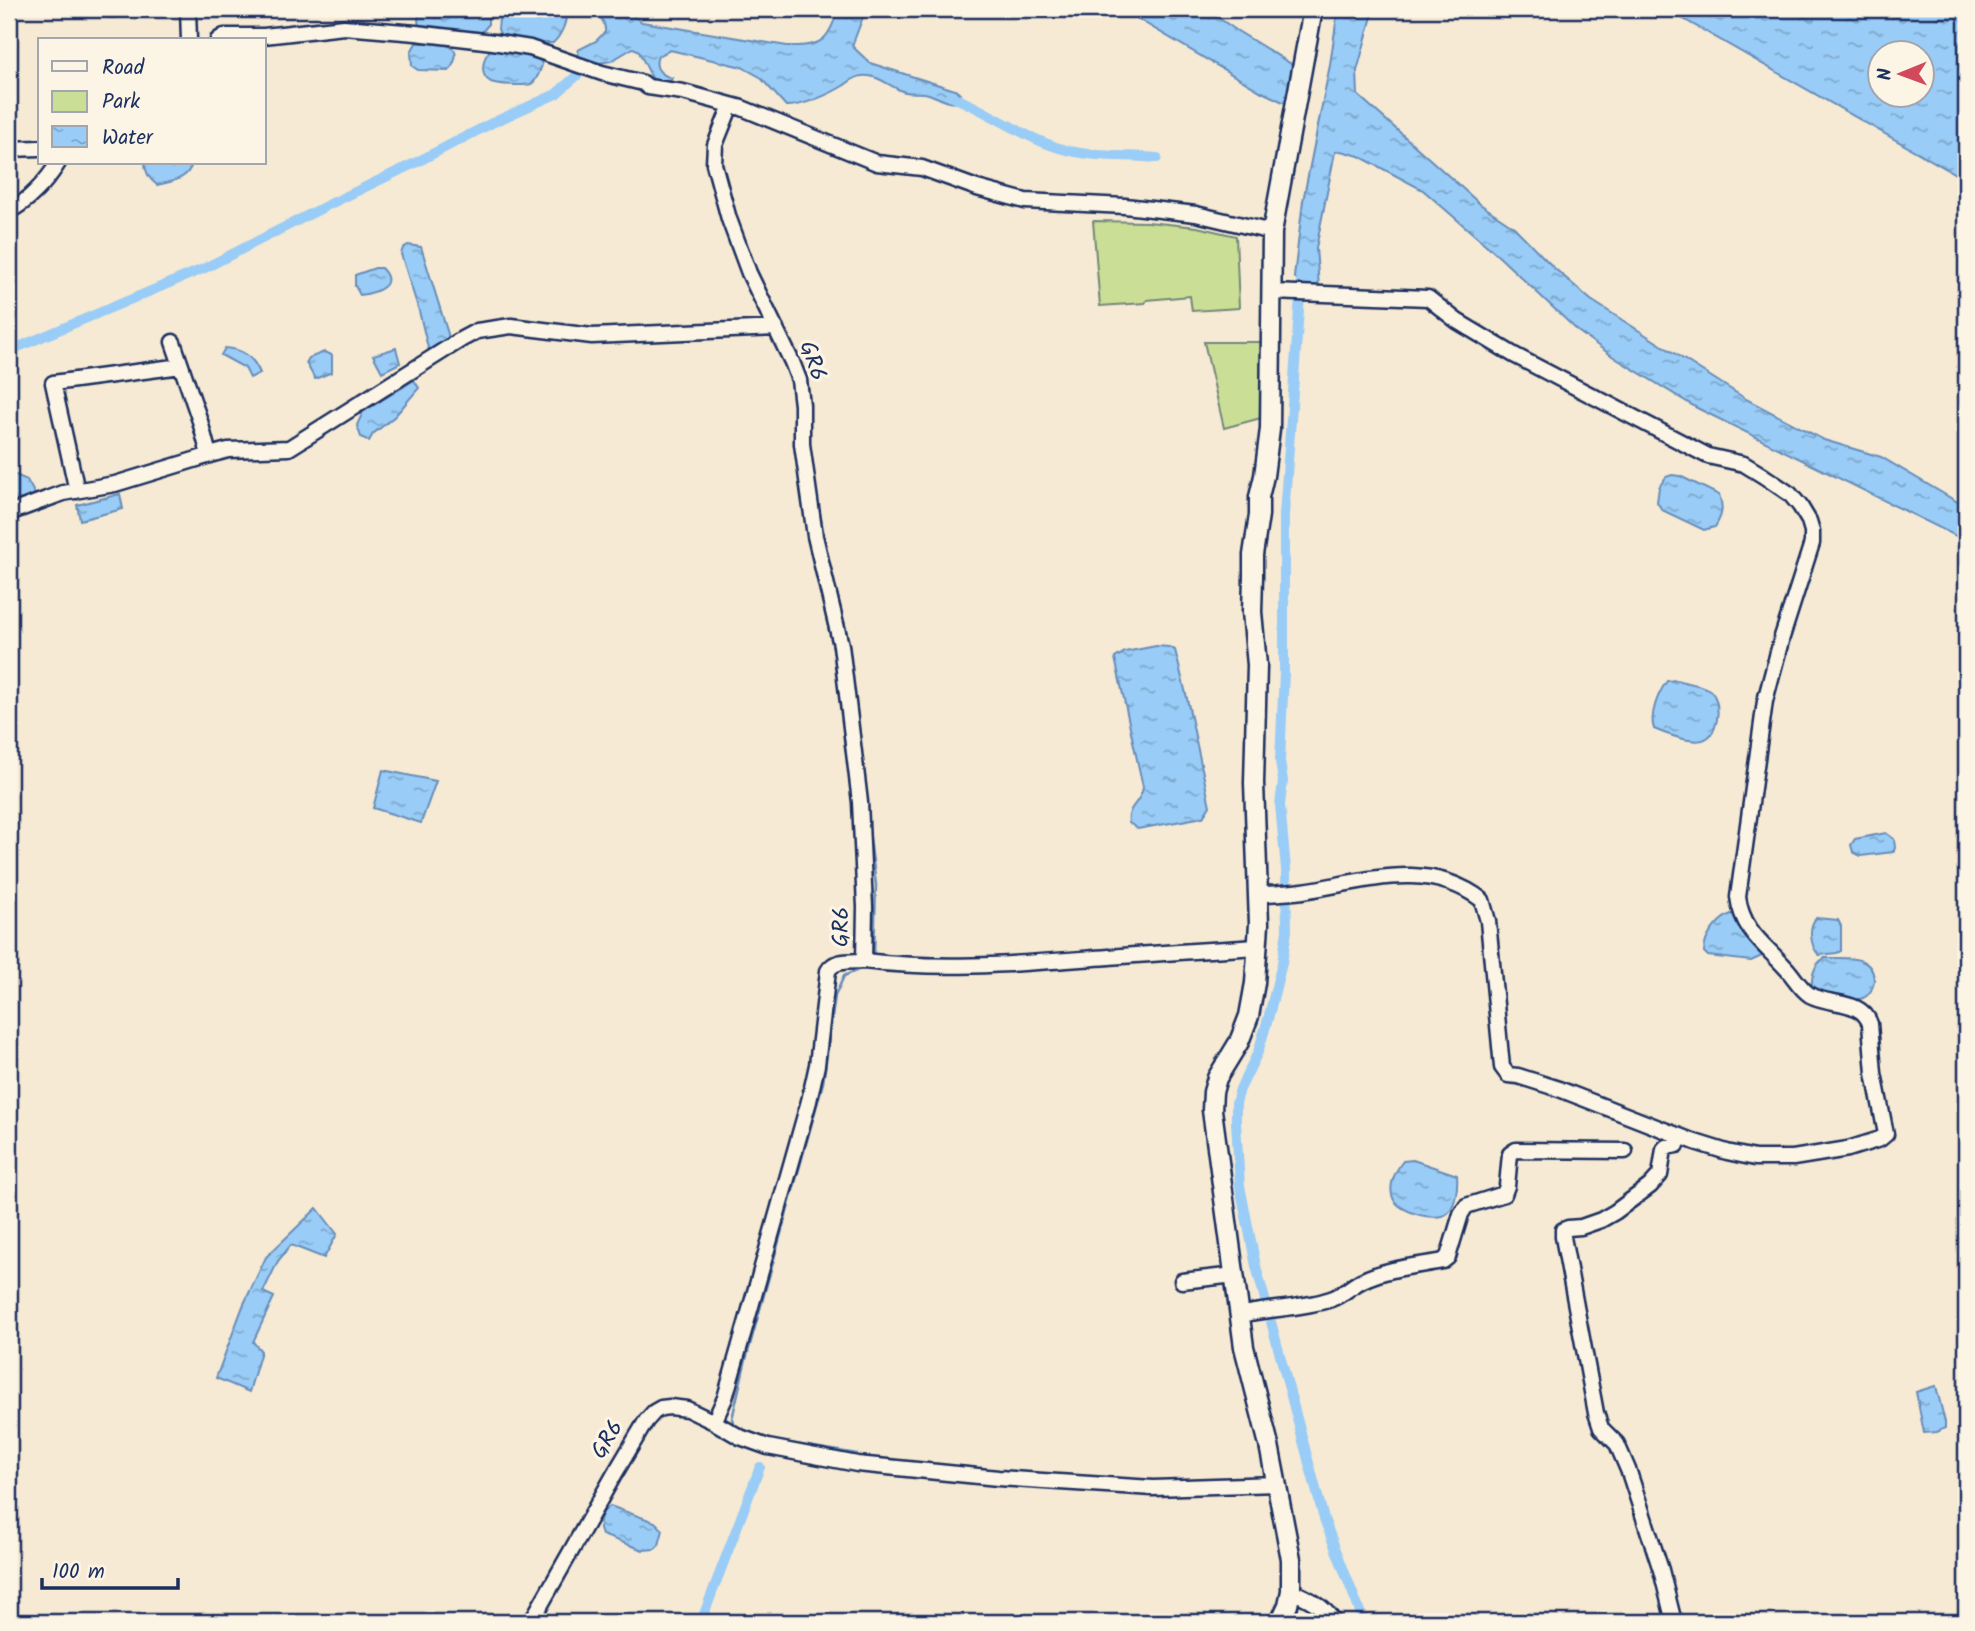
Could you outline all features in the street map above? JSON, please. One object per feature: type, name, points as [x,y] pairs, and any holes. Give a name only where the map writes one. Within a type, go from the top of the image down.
[{"type":"main road","points":[[1280,1622],[1291,1591],[1291,1559],[1277,1484],[1244,1347],[1212,1110],[1217,1078],[1239,1042],[1249,1016],[1255,983],[1263,895],[1254,783],[1256,665],[1252,612],[1253,555],[1270,429],[1277,292],[1272,232],[1313,9]]},
{"type":"street","points":[[188,9],[189,38]]},
{"type":"street","points":[[221,38],[344,27],[416,33],[530,48],[602,73],[634,79],[648,87],[683,92],[731,105],[877,163],[922,168],[1024,201],[1125,206],[1196,214],[1272,232]]},
{"type":"street","name":"GR6","points":[[531,1622],[614,1475],[654,1412],[670,1407],[687,1409],[714,1422],[725,1398],[809,1101],[817,1065],[828,971],[837,963],[864,961],[866,907],[860,802],[841,645],[816,536],[802,444],[799,380],[749,273],[729,219],[714,164],[715,145],[731,105]]},
{"type":"street","points":[[9,149],[38,148]]},
{"type":"street","points":[[9,211],[40,186],[57,164]]},
{"type":"street","points":[[1263,895],[1400,876],[1441,879],[1472,892],[1482,900],[1488,921],[1502,1067],[1508,1075],[1559,1088],[1679,1137],[1755,1158],[1793,1158],[1848,1149],[1881,1139],[1886,1134],[1874,1073],[1868,1017],[1863,1010],[1815,997],[1803,989],[1748,927],[1741,913],[1738,897],[1765,701],[1811,550],[1810,521],[1790,494],[1744,464],[1708,456],[1514,355],[1457,321],[1428,298],[1277,292]]},
{"type":"street","points":[[9,513],[63,493],[115,484],[228,450],[289,448],[477,331],[511,326],[592,336],[776,328]]},
{"type":"street","points":[[173,342],[209,455]]},
{"type":"street","points":[[77,491],[53,383],[181,366]]},
{"type":"street","points":[[864,961],[956,967],[1258,947]]},
{"type":"street","points":[[1674,1622],[1661,1570],[1629,1472],[1616,1444],[1601,1428],[1596,1413],[1563,1230],[1601,1220],[1650,1186],[1660,1175],[1664,1149],[1677,1145],[1679,1137]]},
{"type":"street","points":[[1239,1315],[1329,1300],[1379,1273],[1443,1261],[1448,1257],[1466,1206],[1504,1194],[1510,1154],[1516,1150],[1625,1151]]},
{"type":"street","points":[[1182,1281],[1234,1275]]},
{"type":"street","points":[[714,1422],[740,1437],[768,1447],[857,1464],[998,1478],[1153,1488],[1277,1484]]},
{"type":"street","points":[[1291,1591],[1319,1605],[1334,1622]]},
{"type":"green space","points":[[1093,221],[1148,222],[1197,227],[1236,236],[1239,308],[1192,311],[1190,296],[1100,306]]},
{"type":"green space","points":[[1204,342],[1263,342],[1261,418],[1224,428]]},
{"type":"water","points":[[73,9],[153,9],[112,18]]},
{"type":"water","points":[[421,9],[481,9],[488,12],[488,25],[481,33],[475,34],[419,27]]},
{"type":"water","points":[[500,9],[567,9],[563,28],[553,43],[527,43],[502,39],[498,29]]},
{"type":"water","points":[[592,9],[623,9],[642,22],[799,46],[822,40],[831,28],[838,9],[866,9],[852,46],[870,63],[955,90],[960,94],[960,102],[950,102],[924,93],[905,92],[867,76],[857,77],[815,99],[786,106],[760,77],[742,67],[670,50],[658,56],[657,67],[661,73],[672,78],[670,82],[657,83],[638,50],[633,48],[611,61],[599,63],[579,59],[578,50],[596,41],[605,32],[603,22]]},
{"type":"water","points":[[1121,9],[1206,9],[1296,67],[1289,105],[1262,92]]},
{"type":"water","points":[[1338,9],[1374,9],[1357,71],[1358,95],[1480,204],[1514,227],[1553,267],[1591,300],[1746,399],[1824,440],[1881,457],[1966,507],[1966,541],[1697,408],[1615,358],[1579,332],[1423,190],[1359,156],[1335,152],[1316,248],[1319,286],[1309,287],[1294,277],[1303,201],[1330,65]]},
{"type":"water","points":[[1666,9],[1966,9],[1966,180]]},
{"type":"water","points":[[416,43],[448,45],[453,49],[456,54],[449,71],[418,70],[412,66],[411,52]]},
{"type":"water","points":[[492,49],[525,50],[540,58],[542,65],[535,81],[528,85],[491,82],[484,75],[483,66]]},
{"type":"water","points":[[145,164],[192,164],[183,176],[157,185]]},
{"type":"water","points":[[408,245],[421,247],[448,334],[448,341],[431,352],[401,254],[403,248]]},
{"type":"water","points":[[381,268],[386,274],[386,284],[383,288],[360,295],[355,286],[355,275]]},
{"type":"water","points":[[225,348],[247,355],[260,373],[250,378],[245,368],[221,355]]},
{"type":"water","points":[[396,348],[400,363],[382,372],[373,355]]},
{"type":"water","points":[[324,352],[332,355],[332,372],[315,379],[306,363],[309,358]]},
{"type":"water","points":[[414,380],[419,388],[395,416],[373,434],[369,441],[361,437],[357,425],[363,412]]},
{"type":"water","points":[[9,472],[27,480],[36,496],[9,510]]},
{"type":"water","points":[[1680,476],[1719,495],[1722,511],[1715,527],[1704,530],[1662,510],[1657,502],[1659,487],[1666,477]]},
{"type":"water","points":[[120,494],[123,509],[80,520],[77,505]]},
{"type":"water","points":[[1156,646],[1175,650],[1210,806],[1203,817],[1138,829],[1129,823],[1129,817],[1143,787],[1115,658],[1125,652]]},
{"type":"water","points":[[1676,680],[1704,687],[1713,693],[1718,714],[1715,728],[1707,738],[1689,740],[1654,729],[1653,717],[1658,698],[1667,681]]},
{"type":"water","points":[[383,770],[436,781],[421,823],[373,808]]},
{"type":"water","points":[[1886,833],[1894,839],[1893,852],[1861,856],[1853,852],[1851,845],[1855,839]]},
{"type":"water","points":[[1735,913],[1763,953],[1762,956],[1751,961],[1708,956],[1704,952],[1710,933],[1724,918]]},
{"type":"water","points":[[1816,918],[1838,920],[1841,926],[1841,951],[1819,955],[1812,942],[1811,931]]},
{"type":"water","points":[[1825,958],[1863,961],[1872,971],[1874,979],[1870,993],[1863,998],[1852,1000],[1813,992],[1813,973]]},
{"type":"water","points":[[1413,1160],[1457,1175],[1456,1195],[1448,1213],[1435,1217],[1427,1216],[1409,1212],[1396,1203],[1391,1189],[1393,1179],[1403,1161]]},
{"type":"water","points":[[317,1208],[337,1234],[324,1258],[291,1245],[278,1261],[263,1292],[274,1297],[253,1342],[261,1351],[249,1392],[216,1378],[243,1306],[266,1257]]},
{"type":"water","points":[[1936,1386],[1945,1428],[1924,1433],[1916,1392]]},
{"type":"water","points":[[610,1506],[655,1522],[663,1530],[659,1545],[655,1549],[643,1550],[602,1535],[600,1519]]},
{"type":"waterway","points":[[9,351],[205,268],[492,123],[556,94],[590,64]]},
{"type":"waterway","points":[[950,96],[1031,137],[1059,148],[1095,155],[1157,158]]},
{"type":"waterway","points":[[1302,269],[1284,515],[1284,673],[1280,761],[1283,781],[1280,805],[1286,869],[1287,931],[1268,1019],[1258,1052],[1236,1103],[1236,1122],[1240,1186],[1256,1266],[1324,1519],[1364,1622]]},
{"type":"waterway","points":[[819,509],[846,629],[865,785]]},
{"type":"waterway","points":[[814,561],[837,667]]},
{"type":"waterway","points":[[867,816],[876,885],[874,956]]},
{"type":"waterway","points":[[756,1435],[736,1427],[732,1419],[745,1363],[823,1083],[835,996],[844,976],[865,967]]},
{"type":"waterway","points":[[806,1082],[812,1047]]},
{"type":"waterway","points":[[765,1439],[857,1454]]},
{"type":"waterway","points":[[701,1622],[760,1467]]}]
